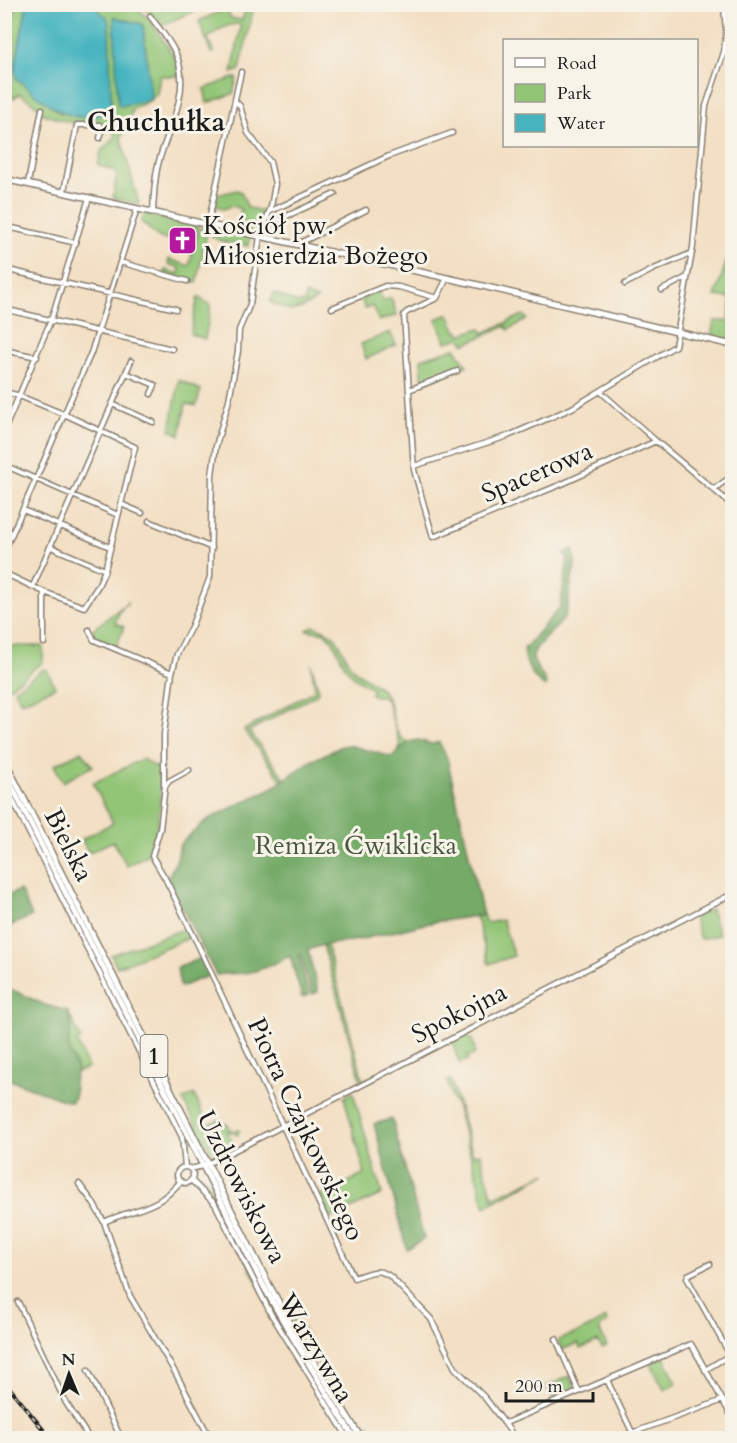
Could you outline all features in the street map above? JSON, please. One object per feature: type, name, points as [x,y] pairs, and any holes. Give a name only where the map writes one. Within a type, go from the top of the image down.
[{"type":"main road","points":[[4,179],[298,244],[732,345]]},
{"type":"main road","name":"Bielska","points":[[4,759],[76,896],[97,949]]},
{"type":"main road","name":"Bielska","points":[[4,771],[84,929],[97,949]]},
{"type":"main road","points":[[83,940],[84,929]]},
{"type":"main road","name":"Uzdrowiskowa","points":[[97,949],[166,1092],[281,1308],[361,1438]]},
{"type":"main road","name":"Uzdrowiskowa","points":[[97,949],[277,1311],[354,1438]]},
{"type":"street","points":[[447,278],[437,298],[404,315],[414,466],[508,436],[572,408],[674,347],[679,333],[693,252],[706,106],[724,52],[724,4]]},
{"type":"street","points":[[150,16],[175,51],[181,81],[179,102],[158,165],[153,212]]},
{"type":"street","points":[[4,31],[4,42]]},
{"type":"street","points":[[208,224],[241,72]]},
{"type":"street","name":"Piotra Czajkowskiego","points":[[236,102],[240,106],[248,133],[270,162],[274,184],[270,212],[260,236],[250,304],[239,330],[238,351],[229,400],[216,446],[212,475],[210,577],[192,625],[177,654],[172,673],[164,734],[165,786],[160,829],[152,856],[199,947],[354,1278],[376,1270],[383,1271],[391,1277],[431,1319],[455,1368],[485,1398],[505,1424]]},
{"type":"street","points":[[28,183],[42,109]]},
{"type":"street","points":[[64,191],[77,125],[99,124],[102,128],[100,138]]},
{"type":"street","points":[[270,212],[389,156],[452,133]]},
{"type":"street","points":[[264,227],[335,194]]},
{"type":"street","points":[[4,431],[51,320],[90,197]]},
{"type":"street","points":[[4,552],[84,371],[137,208]]},
{"type":"street","points":[[298,244],[366,210]]},
{"type":"street","points":[[4,226],[76,243]]},
{"type":"street","points":[[625,284],[693,252]]},
{"type":"street","points":[[120,262],[187,281]]},
{"type":"street","points":[[4,269],[176,309]]},
{"type":"street","points":[[662,290],[688,277]]},
{"type":"street","points":[[332,308],[385,286],[399,287],[437,298]]},
{"type":"street","points":[[4,309],[172,349]]},
{"type":"street","points":[[4,350],[37,357]]},
{"type":"street","points":[[33,586],[131,361]]},
{"type":"street","points":[[409,390],[457,371]]},
{"type":"street","points":[[126,373],[155,386],[151,394]]},
{"type":"street","points":[[4,392],[64,414],[135,447],[105,570],[98,586],[84,607],[44,592],[4,573]]},
{"type":"street","points":[[601,392],[732,506]]},
{"type":"street","points":[[112,404],[153,422]]},
{"type":"street","name":"Spacerowa","points":[[414,466],[433,537],[562,484],[656,441]]},
{"type":"street","points":[[4,465],[118,515]]},
{"type":"street","points":[[714,489],[732,476]]},
{"type":"street","points":[[121,504],[142,513]]},
{"type":"street","points":[[23,510],[111,548]]},
{"type":"street","points":[[149,520],[212,548]]},
{"type":"street","points":[[51,547],[105,570]]},
{"type":"street","points":[[44,592],[44,643]]},
{"type":"street","points":[[89,630],[94,640],[172,673]]},
{"type":"street","points":[[165,786],[169,781],[189,770]]},
{"type":"street","points":[[4,783],[182,1137],[192,1178]]},
{"type":"street","name":"Spokojna","points":[[205,1165],[732,894]]},
{"type":"street","points":[[181,1181],[178,1173],[181,1169],[205,1165]]},
{"type":"street","points":[[181,1181],[185,1183],[205,1165]]},
{"type":"street","name":"Warzywna","points":[[192,1178],[215,1204],[271,1314],[348,1438]]},
{"type":"street","points":[[104,1222],[158,1203],[167,1197],[181,1181]]},
{"type":"street","points":[[79,1184],[104,1222],[130,1296],[210,1438]]},
{"type":"street","points":[[705,1370],[730,1355],[687,1278],[688,1275],[710,1264]]},
{"type":"street","points":[[18,1302],[66,1403],[89,1438]]},
{"type":"street","points":[[556,1339],[579,1392]]},
{"type":"street","points":[[515,1438],[505,1424],[691,1344],[732,1417]]},
{"type":"street","points":[[88,1370],[121,1438]]},
{"type":"street","points":[[607,1380],[635,1438]]},
{"type":"street","points":[[618,1438],[723,1400]]},
{"type":"green space","points":[[17,5],[27,5],[15,66],[16,78],[62,114],[103,15],[99,11],[99,5],[134,5],[151,21],[177,61],[179,76],[160,76],[157,94],[151,100],[133,109],[121,138],[139,204],[113,198],[117,172],[98,165],[101,151],[114,139],[115,134],[110,129],[106,126],[82,124],[43,114],[39,107],[20,94],[5,103],[4,51],[7,39],[5,12],[14,14]]},
{"type":"green space","points":[[139,5],[196,5],[197,10],[160,26],[151,14]]},
{"type":"green space","points":[[247,5],[254,5],[240,70],[232,73],[241,25],[228,26],[211,36],[208,39],[214,52],[211,53],[199,21],[226,9],[231,18],[242,20]]},
{"type":"green space","points":[[237,78],[233,94],[207,103],[204,89]]},
{"type":"green space","points":[[237,190],[241,192],[248,208],[269,212],[260,233],[237,228],[241,209],[232,206],[223,209],[214,204],[216,195]]},
{"type":"green space","points":[[145,214],[198,226],[194,241],[190,240],[192,232],[179,229],[177,236],[169,239],[161,238],[141,222]]},
{"type":"green space","points":[[201,227],[208,228],[197,283],[164,274],[165,270],[179,274],[180,268],[168,264],[169,259],[189,266]]},
{"type":"green space","points":[[210,229],[250,237],[248,246],[224,242],[212,237]]},
{"type":"green space","points":[[728,257],[732,257],[731,341],[711,337],[714,321],[729,321],[731,298],[715,296]]},
{"type":"green space","points":[[379,290],[383,301],[391,298],[397,315],[379,321],[373,306],[365,309],[361,298]]},
{"type":"green space","points":[[274,293],[297,303],[305,302],[305,294],[318,299],[291,311],[270,302]]},
{"type":"green space","points":[[198,297],[211,305],[205,339],[190,334]]},
{"type":"green space","points":[[449,314],[460,335],[480,328],[484,333],[523,315],[527,319],[508,330],[506,326],[465,344],[460,338],[446,342],[436,319]]},
{"type":"green space","points":[[390,332],[396,345],[366,359],[361,344]]},
{"type":"green space","points":[[455,348],[467,366],[423,383],[421,359]]},
{"type":"green space","points":[[179,380],[201,390],[196,406],[186,404],[180,435],[170,430]]},
{"type":"green space","points":[[573,549],[575,566],[566,613],[562,621],[537,648],[533,657],[546,682],[545,687],[530,670],[524,649],[560,607],[568,560],[564,553]]},
{"type":"green space","points":[[128,602],[120,611],[115,623],[124,627],[116,647],[96,638],[92,630]]},
{"type":"green space","points":[[313,626],[334,636],[355,671],[377,685],[386,695],[397,731],[409,742],[398,754],[400,745],[388,704],[383,696],[374,696],[371,694],[372,689],[354,677],[346,668],[332,640],[325,633],[307,630]]},
{"type":"green space","points":[[6,646],[43,646],[43,662],[5,691],[5,669],[7,669]]},
{"type":"green space","points":[[311,664],[319,690],[316,695],[249,731],[285,779],[282,781],[244,730],[315,690]]},
{"type":"green space","points":[[44,669],[47,670],[55,687],[21,702],[14,689]]},
{"type":"green space","name":"Remiza Ćwiklicka","points":[[418,740],[432,744],[439,742],[447,758],[483,915],[434,922],[308,950],[318,992],[312,994],[300,953],[298,953],[309,995],[302,997],[290,956],[251,972],[216,975],[167,879],[177,859],[180,844],[207,820],[272,788],[311,761],[342,746],[349,745],[392,757],[409,742]]},
{"type":"green space","points":[[82,751],[93,766],[63,782],[54,765]]},
{"type":"green space","points":[[142,759],[159,769],[160,779],[158,823],[150,853],[127,866],[113,841],[88,853],[82,839],[113,823],[93,783]]},
{"type":"green space","points":[[20,890],[32,916],[5,928],[5,897]]},
{"type":"green space","points":[[711,909],[719,935],[700,939],[694,918]]},
{"type":"green space","points":[[483,915],[486,923],[502,920],[514,956],[489,964],[476,916]]},
{"type":"green space","points":[[187,928],[191,937],[117,967],[111,955]]},
{"type":"green space","points":[[323,945],[327,945],[363,1080],[375,1076],[346,1091],[345,1089],[361,1081]]},
{"type":"green space","points":[[201,958],[210,975],[180,987],[177,968]]},
{"type":"green space","points":[[4,986],[45,1005],[68,1011],[71,1026],[68,1039],[70,1053],[77,1069],[72,1102],[5,1078]]},
{"type":"green space","points":[[69,1014],[81,1039],[77,1042],[88,1068],[76,1073],[69,1049]]},
{"type":"green space","points":[[465,1035],[473,1043],[474,1055],[467,1056],[468,1060],[459,1063],[452,1041]]},
{"type":"green space","points":[[451,1080],[473,1155],[480,1153],[493,1198],[547,1173],[485,1207],[455,1101],[453,1101],[447,1081]]},
{"type":"green space","points":[[353,1092],[382,1194],[329,1219],[318,1196],[365,1174],[344,1097]]},
{"type":"green space","points":[[194,1094],[208,1125],[221,1119],[230,1130],[239,1130],[238,1135],[227,1131],[235,1148],[217,1157],[210,1151],[183,1100]]},
{"type":"green space","points":[[392,1119],[424,1239],[407,1249],[374,1124]]},
{"type":"green space","points":[[200,1173],[207,1179],[274,1310],[272,1312],[217,1203],[196,1179],[196,1175]]},
{"type":"green space","points":[[290,1307],[361,1428],[369,1424],[378,1438],[364,1438],[286,1310]]},
{"type":"green space","points":[[606,1318],[608,1323],[600,1327],[600,1331],[607,1346],[601,1348],[598,1341],[580,1349],[578,1343],[562,1350],[558,1340],[582,1331]]},
{"type":"green space","points":[[664,1357],[677,1383],[665,1390],[650,1363]]},
{"type":"green space","points":[[570,1376],[577,1391],[554,1400],[547,1386]]},
{"type":"water","points":[[27,5],[99,5],[99,11],[107,17],[109,24],[111,105],[107,112],[94,117],[69,115],[46,103],[16,78],[15,66]]},
{"type":"water","points":[[114,17],[143,26],[151,97],[149,100],[121,106],[118,104]]},
{"type":"railway","points":[[4,1381],[50,1438]]},
{"type":"place","name":"Kościół pw. Miłosierdzia Bożego","points":[[182,240]]},
{"type":"district","name":"Chuchułka","points":[[156,122]]}]
